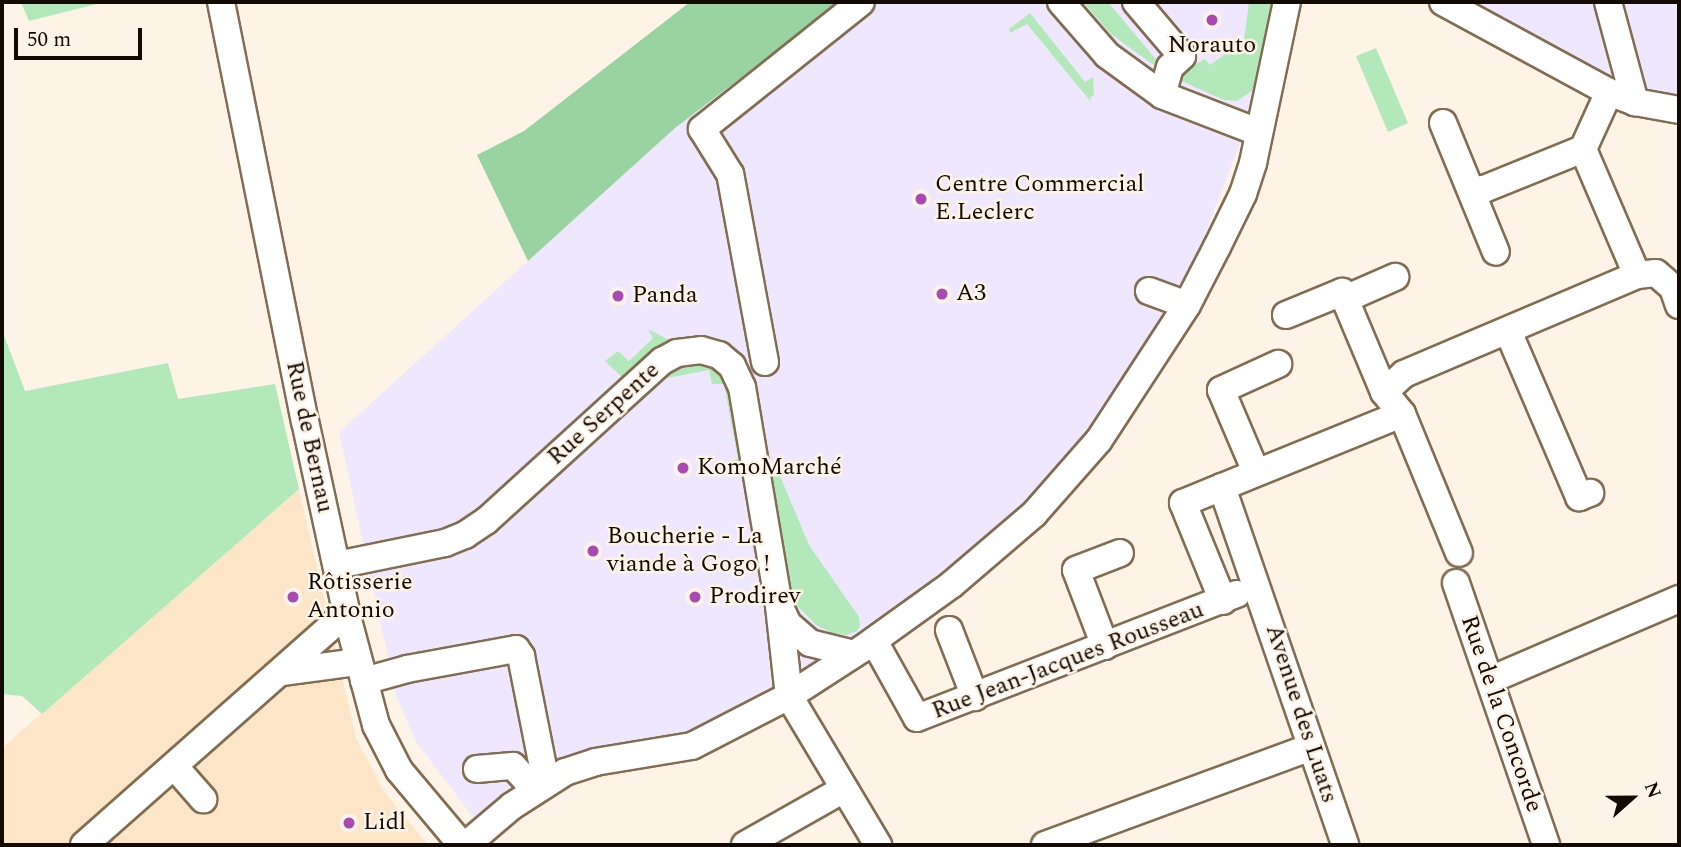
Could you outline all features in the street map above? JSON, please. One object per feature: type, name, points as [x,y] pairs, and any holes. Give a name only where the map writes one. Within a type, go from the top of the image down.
[{"type":"street","name":"Rue de Bernau","points":[[220,2],[347,616],[376,725],[399,770],[464,845]]},
{"type":"street","points":[[765,362],[730,174],[702,130],[861,2]]},
{"type":"street","points":[[1136,2],[1182,56],[1170,66],[1162,95]]},
{"type":"street","points":[[464,845],[541,786],[595,762],[692,746],[789,696],[864,648],[951,585],[1034,514],[1099,440],[1187,305],[1243,194],[1273,82],[1287,2]]},
{"type":"street","points":[[1443,2],[1609,92],[1635,102],[1679,110]]},
{"type":"street","points":[[1608,2],[1635,102]]},
{"type":"street","points":[[1064,3],[1107,55],[1162,95],[1258,132]]},
{"type":"street","points":[[1471,190],[1484,189],[1583,149],[1609,92]]},
{"type":"street","points":[[1443,123],[1496,252]]},
{"type":"street","points":[[1583,149],[1637,275]]},
{"type":"street","points":[[1384,392],[1404,374],[1637,275],[1656,273],[1672,288],[1679,305]]},
{"type":"street","points":[[1345,299],[1395,277]]},
{"type":"street","points":[[1149,291],[1187,305]]},
{"type":"street","points":[[1286,315],[1342,292],[1384,392],[1402,414],[1459,553]]},
{"type":"street","points":[[1508,331],[1579,497],[1590,493]]},
{"type":"street","name":"Rue Serpente","points":[[337,565],[444,543],[465,534],[486,521],[655,367],[677,353],[701,350],[719,355],[732,366],[742,387],[779,606],[789,696]]},
{"type":"street","points":[[1256,472],[1222,390],[1278,364]]},
{"type":"street","name":"Rue Jean-Jacques Rousseau","points":[[1223,601],[1183,503],[1402,414]]},
{"type":"street","points":[[1222,486],[1257,584]]},
{"type":"street","points":[[1105,646],[1076,570],[1120,553]]},
{"type":"street","name":"Rue de la Concorde","points":[[1456,583],[1546,845]]},
{"type":"street","name":"Rue Jean-Jacques Rousseau","points":[[864,648],[917,719],[1223,601],[1257,584]]},
{"type":"street","name":"Avenue des Luats","points":[[1257,584],[1345,845]]},
{"type":"street","points":[[1490,680],[1679,599]]},
{"type":"street","name":"Rue Serpente","points":[[779,606],[788,624],[810,643],[864,648]]},
{"type":"street","points":[[84,845],[334,624],[347,616]]},
{"type":"street","points":[[949,630],[975,697]]},
{"type":"street","points":[[282,672],[407,669],[516,649],[521,656],[541,786]]},
{"type":"street","points":[[789,696],[878,845]]},
{"type":"street","points":[[1045,845],[1311,747]]},
{"type":"street","points":[[175,766],[203,799]]},
{"type":"street","points":[[477,769],[513,766],[541,786]]},
{"type":"street","points":[[745,845],[844,789]]},
{"type":"street","points":[[112,845],[122,814]]},
{"type":"shaded area","points":[[840,2],[1277,2],[1247,125],[1202,242],[1154,337],[1088,432],[1038,488],[977,548],[887,624],[707,727],[545,773],[473,817],[416,742],[397,698],[339,432],[675,128]]},
{"type":"shaded area","points":[[1456,2],[1679,2],[1679,95],[1619,84]]},
{"type":"shaded area","points":[[299,489],[356,738],[385,793],[428,845],[2,845],[2,748]]},
{"type":"green space","points":[[21,2],[105,2],[29,21]]},
{"type":"green space","points":[[690,2],[840,2],[675,128],[528,261],[477,155],[524,131]]},
{"type":"green space","points":[[1083,2],[1108,2],[1159,63],[1159,69],[1111,34]]},
{"type":"green space","points":[[1249,2],[1276,2],[1259,86],[1237,101],[1224,100],[1172,77],[1205,59],[1210,65],[1244,40]]},
{"type":"green space","points":[[1030,13],[1085,82],[1093,77],[1094,95],[1090,98],[1091,102],[1027,24],[1010,33],[1009,29]]},
{"type":"green space","points":[[1376,48],[1408,123],[1388,132],[1356,56]]},
{"type":"green space","points":[[648,329],[671,341],[655,348],[623,378],[605,361],[618,351],[629,361],[653,338]]},
{"type":"green space","points":[[2,330],[25,391],[168,363],[178,399],[275,384],[299,489],[42,714],[22,696],[2,694]]},
{"type":"green space","points":[[680,363],[707,364],[727,379],[746,477],[728,462],[738,459],[724,384],[712,384],[709,370],[662,379],[664,373]]},
{"type":"green space","points":[[764,470],[778,471],[809,545],[859,617],[860,626],[857,631],[846,635],[832,633],[816,625],[789,597]]},
{"type":"place","name":"Norauto","points":[[1212,20]]},
{"type":"place","name":"Centre Commercial E.Leclerc","points":[[921,199]]},
{"type":"place","name":"A3","points":[[942,294]]},
{"type":"place","name":"Panda","points":[[618,296]]},
{"type":"place","name":"KomoMarché","points":[[683,468]]},
{"type":"place","name":"Boucherie - La viande à Gogo !","points":[[593,551]]},
{"type":"place","name":"Rôtisserie Antonio","points":[[293,597]]},
{"type":"place","name":"Prodirev","points":[[695,597]]},
{"type":"place","name":"Lidl","points":[[349,823]]}]
